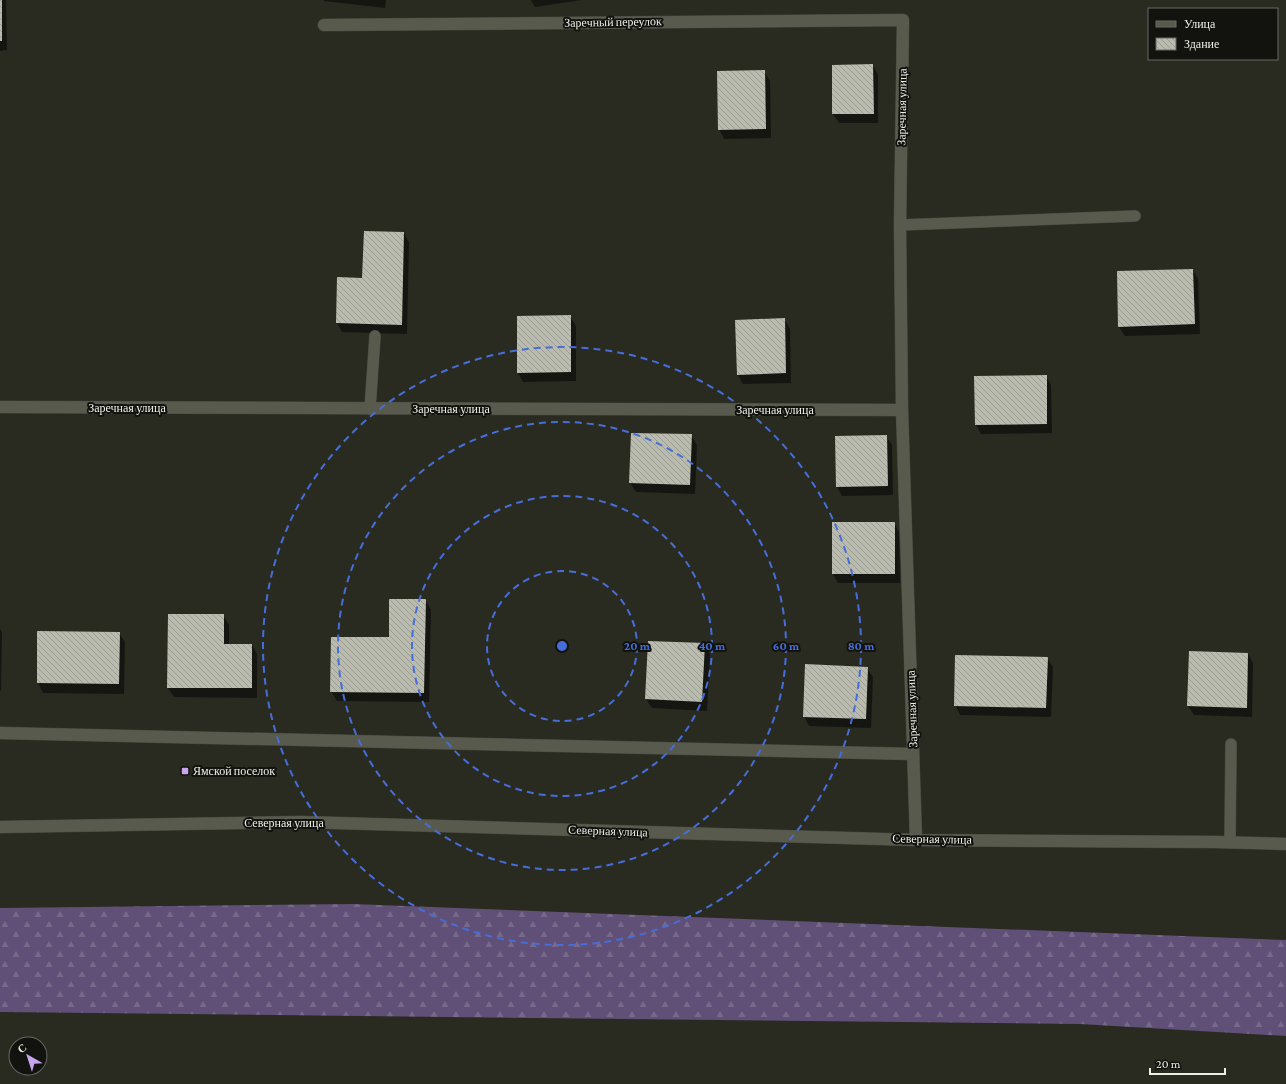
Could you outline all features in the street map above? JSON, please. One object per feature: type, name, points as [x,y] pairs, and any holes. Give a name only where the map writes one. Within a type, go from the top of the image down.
[{"type":"street","name":"Заречный переулок","points":[[324,25],[903,20]]},
{"type":"street","name":"Заречная улица","points":[[903,20],[900,225],[902,410],[916,840]]},
{"type":"street","name":"Заречная улица","points":[[0,407],[902,410]]},
{"type":"street","points":[[0,734],[913,754]]},
{"type":"street","name":"Северная улица","points":[[0,827],[301,822],[916,840],[1230,842],[1286,844]]},
{"type":"lane","points":[[900,225],[1135,216]]},
{"type":"lane","points":[[370,409],[374,336]]},
{"type":"lane","points":[[1230,842],[1231,744]]},
{"type":"green space","points":[[353,904],[1286,940],[1286,1036],[1080,1024],[0,1012],[0,908]]},
{"type":"building","points":[[0,0],[2,0],[2,41],[0,41]]},
{"type":"building","points":[[873,64],[874,114],[832,114],[832,65]]},
{"type":"building","points":[[765,70],[766,129],[718,130],[717,71]]},
{"type":"building","points":[[364,231],[404,232],[402,325],[336,323],[337,277],[362,278]]},
{"type":"building","points":[[1193,269],[1195,324],[1118,327],[1117,271]]},
{"type":"building","points":[[571,315],[571,372],[517,373],[517,316]]},
{"type":"building","points":[[785,318],[786,373],[737,375],[735,320]]},
{"type":"building","points":[[1047,375],[1047,424],[975,425],[974,376]]},
{"type":"building","points":[[631,433],[692,434],[690,485],[629,483]]},
{"type":"building","points":[[887,435],[888,486],[836,487],[835,436]]},
{"type":"building","points":[[832,522],[895,522],[895,574],[832,574]]},
{"type":"building","points":[[389,599],[426,599],[424,693],[330,692],[331,637],[389,637]]},
{"type":"building","points":[[168,614],[224,614],[224,644],[252,644],[252,688],[167,688]]},
{"type":"building","points":[[37,631],[120,632],[119,684],[37,683]]},
{"type":"building","points":[[648,641],[705,643],[702,702],[645,699]]},
{"type":"building","points":[[1189,651],[1248,653],[1247,708],[1187,706]]},
{"type":"building","points":[[955,655],[1048,657],[1046,708],[954,706]]},
{"type":"building","points":[[805,664],[868,667],[866,719],[803,717]]},
{"type":"place","name":"Ямской поселок","points":[[185,771]]}]
